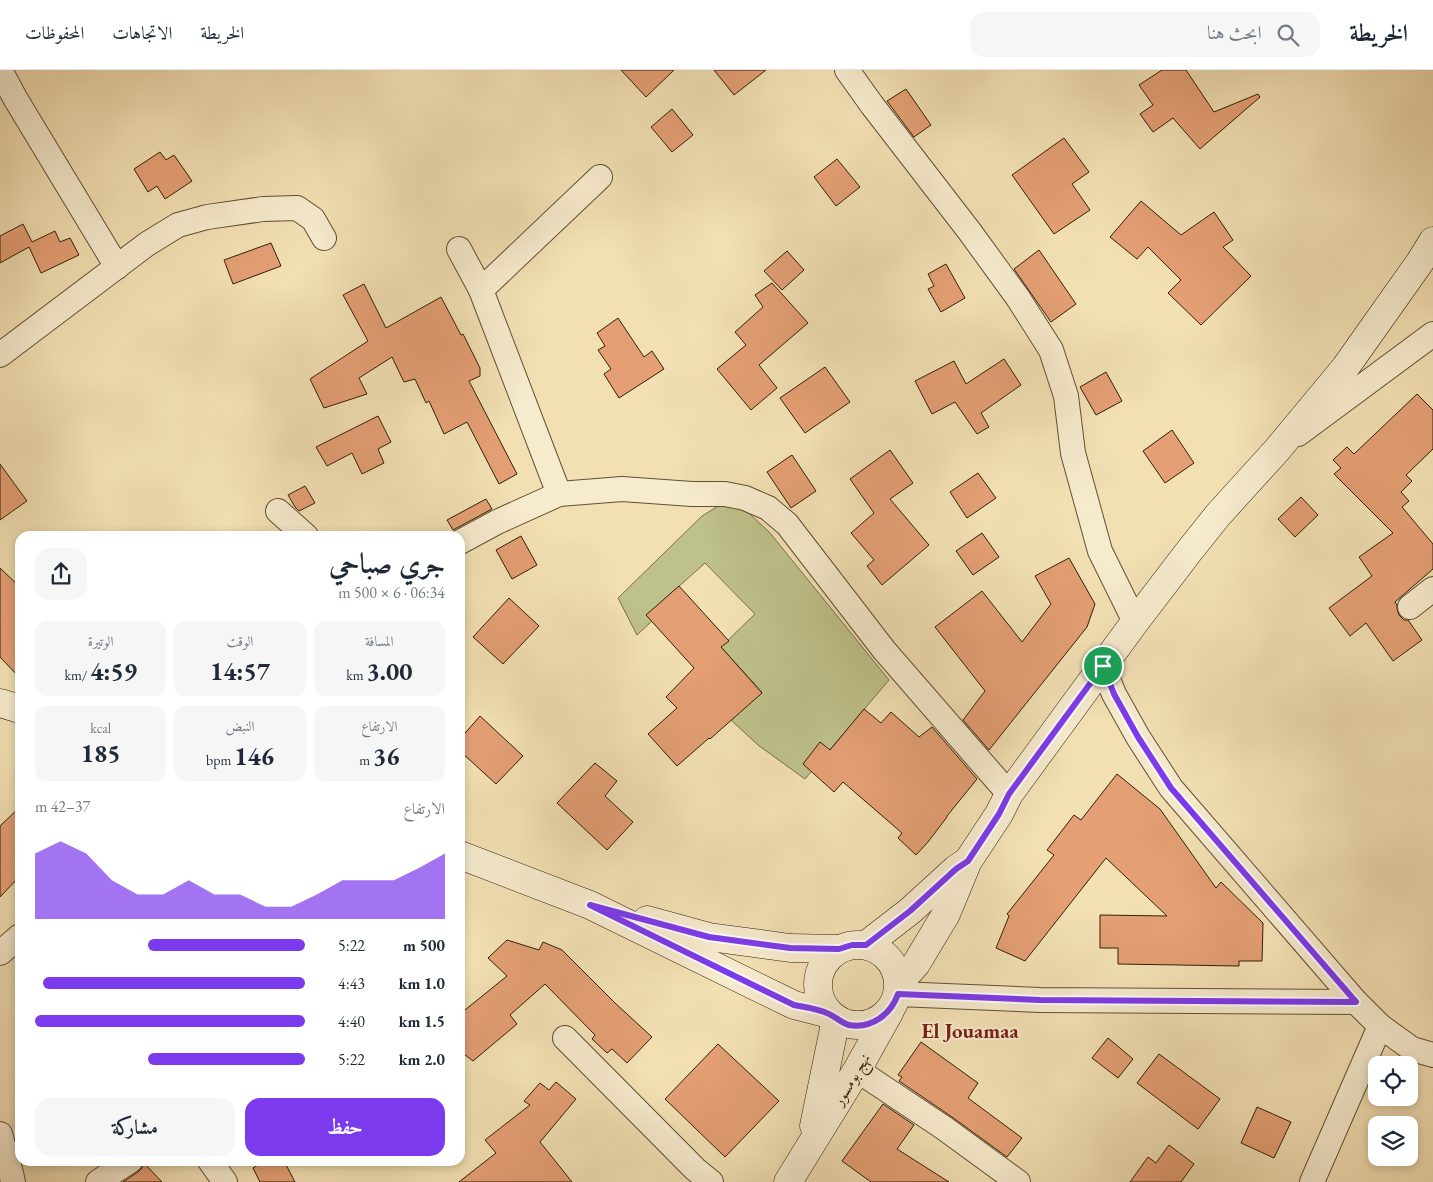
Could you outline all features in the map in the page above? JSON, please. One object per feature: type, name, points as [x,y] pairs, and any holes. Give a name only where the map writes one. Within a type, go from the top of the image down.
[{"type":"main road","name":"نهج بومسور","points":[[788,1182],[857,1070],[895,996],[946,914],[968,861],[999,814],[1009,794],[1135,622],[1218,515],[1277,450],[1345,368],[1420,262],[1433,240]]},
{"type":"main road","points":[[0,702],[15,707]]},
{"type":"main road","points":[[465,858],[590,905],[794,1005],[832,1016],[849,1025],[864,1025],[878,1020],[895,996],[896,970],[889,958],[878,950],[852,947],[790,948],[709,937],[590,905]]},
{"type":"main road","name":"نهج بومسور","points":[[852,947],[910,911],[956,869],[968,861]]},
{"type":"main road","points":[[832,1016],[820,1001],[817,986],[820,971],[827,958],[852,947]]},
{"type":"main road","name":"نهج بومسور","points":[[809,1146],[832,1016]]},
{"type":"street","points":[[0,70],[117,267]]},
{"type":"street","points":[[847,70],[970,232],[1018,298],[1051,350],[1066,396],[1073,453],[1100,551],[1135,622]]},
{"type":"street","points":[[481,290],[600,177]]},
{"type":"street","points":[[0,355],[147,244],[178,225],[216,215],[263,209],[297,208],[313,219],[324,238]]},
{"type":"street","points":[[459,249],[481,290],[559,494]]},
{"type":"street","points":[[1277,450],[1430,342]]},
{"type":"street","points":[[465,539],[497,522],[559,494],[622,489],[692,494],[725,494],[745,498],[768,508],[787,524],[884,650],[1009,794]]},
{"type":"street","points":[[278,511],[300,531]]},
{"type":"street","points":[[1410,607],[1433,589]]},
{"type":"street","points":[[1103,666],[1114,694],[1138,737],[1171,788],[1356,1002],[1380,1026],[1412,1049],[1433,1055]]},
{"type":"street","points":[[0,953],[15,940]]},
{"type":"street","points":[[895,996],[1040,1000],[1356,1002]]},
{"type":"street","points":[[1312,1182],[1380,1026]]},
{"type":"street","points":[[565,1038],[711,1182]]},
{"type":"street","points":[[857,1070],[944,1128],[1018,1182]]},
{"type":"street","points":[[0,1134],[13,1182]]},
{"type":"street","points":[[98,1182],[122,1166]]},
{"type":"street","points":[[214,1166],[225,1182]]},
{"type":"green space","points":[[720,505],[736,507],[750,514],[770,533],[889,680],[805,779],[758,745],[731,720],[762,692],[721,647],[755,614],[705,563],[647,615],[652,621],[637,635],[618,598],[702,516]]},
{"type":"building","points":[[621,70],[674,70],[646,97]]},
{"type":"building","points":[[714,70],[766,70],[734,95]]},
{"type":"building","points":[[1162,70],[1186,70],[1214,112],[1258,94],[1260,97],[1200,149],[1173,118],[1153,132],[1140,114],[1153,105],[1139,85]]},
{"type":"building","points":[[906,89],[931,125],[914,137],[887,101]]},
{"type":"building","points":[[672,109],[693,135],[672,152],[651,127]]},
{"type":"building","points":[[1064,138],[1089,172],[1072,184],[1090,210],[1054,234],[1012,175]]},
{"type":"building","points":[[160,152],[166,160],[174,155],[192,181],[165,199],[157,186],[148,192],[134,169]]},
{"type":"building","points":[[837,159],[860,187],[836,206],[814,177]]},
{"type":"building","points":[[1141,201],[1181,235],[1214,212],[1233,240],[1223,247],[1251,276],[1201,325],[1168,293],[1181,280],[1148,247],[1137,259],[1110,237]]},
{"type":"building","points":[[23,224],[32,242],[55,231],[60,242],[70,238],[79,255],[41,273],[29,247],[0,263],[0,236]]},
{"type":"building","points":[[271,243],[281,266],[233,284],[224,260]]},
{"type":"building","points":[[1039,250],[1076,304],[1051,322],[1014,269]]},
{"type":"building","points":[[787,251],[804,270],[782,290],[764,271]]},
{"type":"building","points":[[946,264],[965,298],[941,312],[928,289],[934,286],[928,274]]},
{"type":"building","points":[[772,283],[808,323],[759,365],[777,388],[751,410],[717,369],[746,345],[735,332],[763,307],[755,295]]},
{"type":"building","points":[[364,284],[386,328],[441,297],[480,368],[480,376],[469,381],[517,474],[499,484],[467,422],[444,434],[429,401],[426,403],[415,379],[404,382],[392,357],[359,378],[367,394],[324,408],[310,379],[368,341],[343,295]]},
{"type":"building","points":[[618,318],[644,357],[652,351],[664,369],[619,398],[604,374],[611,369],[598,350],[605,346],[597,333]]},
{"type":"building","points":[[1004,359],[1021,385],[981,413],[989,427],[977,434],[955,402],[932,414],[915,381],[954,361],[966,384]]},
{"type":"building","points":[[825,367],[850,402],[805,433],[780,398]]},
{"type":"building","points":[[1106,372],[1122,401],[1096,415],[1080,387]]},
{"type":"building","points":[[1417,394],[1433,410],[1433,449],[1406,475],[1412,481],[1401,492],[1409,501],[1402,507],[1433,544],[1433,569],[1395,602],[1399,615],[1404,620],[1408,620],[1422,640],[1393,661],[1366,623],[1350,636],[1329,608],[1372,576],[1359,557],[1393,533],[1334,474],[1341,468],[1333,460],[1347,447],[1354,454]]},
{"type":"building","points":[[378,416],[391,442],[378,449],[384,463],[362,474],[352,453],[327,466],[316,447]]},
{"type":"building","points":[[1172,430],[1194,463],[1165,483],[1143,451]]},
{"type":"building","points":[[890,450],[913,483],[890,499],[929,545],[882,585],[867,566],[874,560],[851,533],[874,513],[850,479]]},
{"type":"building","points":[[792,455],[816,491],[791,508],[767,472]]},
{"type":"building","points":[[0,464],[27,501],[0,520]]},
{"type":"building","points":[[978,473],[996,498],[967,518],[950,492]]},
{"type":"building","points":[[305,486],[315,503],[299,511],[288,495]]},
{"type":"building","points":[[1301,497],[1318,515],[1295,537],[1278,519]]},
{"type":"building","points":[[486,499],[492,509],[453,530],[447,520]]},
{"type":"building","points":[[982,533],[999,557],[973,575],[956,551]]},
{"type":"building","points":[[521,536],[537,565],[512,579],[496,550]]},
{"type":"building","points":[[1069,558],[1095,604],[1087,627],[989,750],[963,720],[985,691],[935,627],[982,591],[1022,642],[1051,604],[1035,576]]},
{"type":"building","points":[[0,568],[15,582],[15,673],[0,657]]},
{"type":"building","points":[[679,586],[729,641],[721,647],[762,693],[677,766],[648,734],[677,708],[666,697],[694,668],[646,615]]},
{"type":"building","points":[[509,598],[539,626],[503,664],[473,637]]},
{"type":"building","points":[[864,709],[881,723],[891,712],[919,737],[932,727],[977,779],[916,855],[898,838],[902,833],[843,782],[834,792],[803,764],[820,742],[830,750]]},
{"type":"building","points":[[480,716],[523,756],[496,784],[465,756],[465,733]]},
{"type":"building","points":[[595,763],[617,781],[605,796],[633,822],[607,850],[557,803]]},
{"type":"building","points":[[1117,774],[1160,809],[1216,888],[1221,882],[1263,923],[1262,961],[1239,961],[1239,966],[1118,964],[1118,948],[1100,948],[1100,915],[1167,916],[1106,858],[1025,961],[996,948],[1009,916],[1007,914],[1054,855],[1047,850],[1074,815],[1081,820]]},
{"type":"building","points":[[15,812],[15,881],[0,897],[0,826]]},
{"type":"building","points":[[507,940],[539,950],[543,942],[562,950],[652,1037],[627,1063],[612,1049],[607,1053],[592,1039],[595,1035],[545,984],[510,1015],[517,1024],[473,1061],[465,1055],[465,1010],[507,976],[488,958]]},
{"type":"building","points":[[1108,1038],[1133,1059],[1118,1078],[1092,1058]]},
{"type":"building","points":[[921,1042],[978,1083],[968,1098],[1022,1138],[1007,1157],[899,1081],[902,1077],[898,1075]]},
{"type":"building","points":[[718,1044],[779,1101],[725,1157],[665,1099]]},
{"type":"building","points":[[1159,1054],[1220,1099],[1198,1129],[1137,1083]]},
{"type":"building","points":[[556,1082],[576,1099],[540,1142],[572,1182],[459,1182],[496,1153],[485,1140],[530,1105],[524,1101],[540,1083],[549,1090]]},
{"type":"building","points":[[883,1104],[914,1125],[897,1149],[949,1182],[871,1182],[842,1161]]},
{"type":"building","points":[[1257,1107],[1291,1122],[1274,1158],[1241,1143]]},
{"type":"building","points":[[1169,1145],[1194,1164],[1181,1182],[1130,1182],[1148,1157],[1156,1163]]},
{"type":"building","points":[[142,1166],[147,1166],[162,1182],[123,1182]]},
{"type":"building","points":[[256,1166],[287,1166],[295,1182],[260,1182],[253,1168]]},
{"type":"district","name":"El Jouamaa","points":[[970,1031]]},
{"type":"route","points":[[1103,666],[1114,694],[1138,737],[1171,788],[1356,1002],[1040,1000],[898,994],[890,1011],[878,1020],[864,1025],[849,1025],[829,1014],[794,1005],[590,905],[709,937],[790,948],[839,949],[852,945],[866,945],[910,911],[956,869],[968,861],[999,814],[1009,794],[1103,666]]}]
